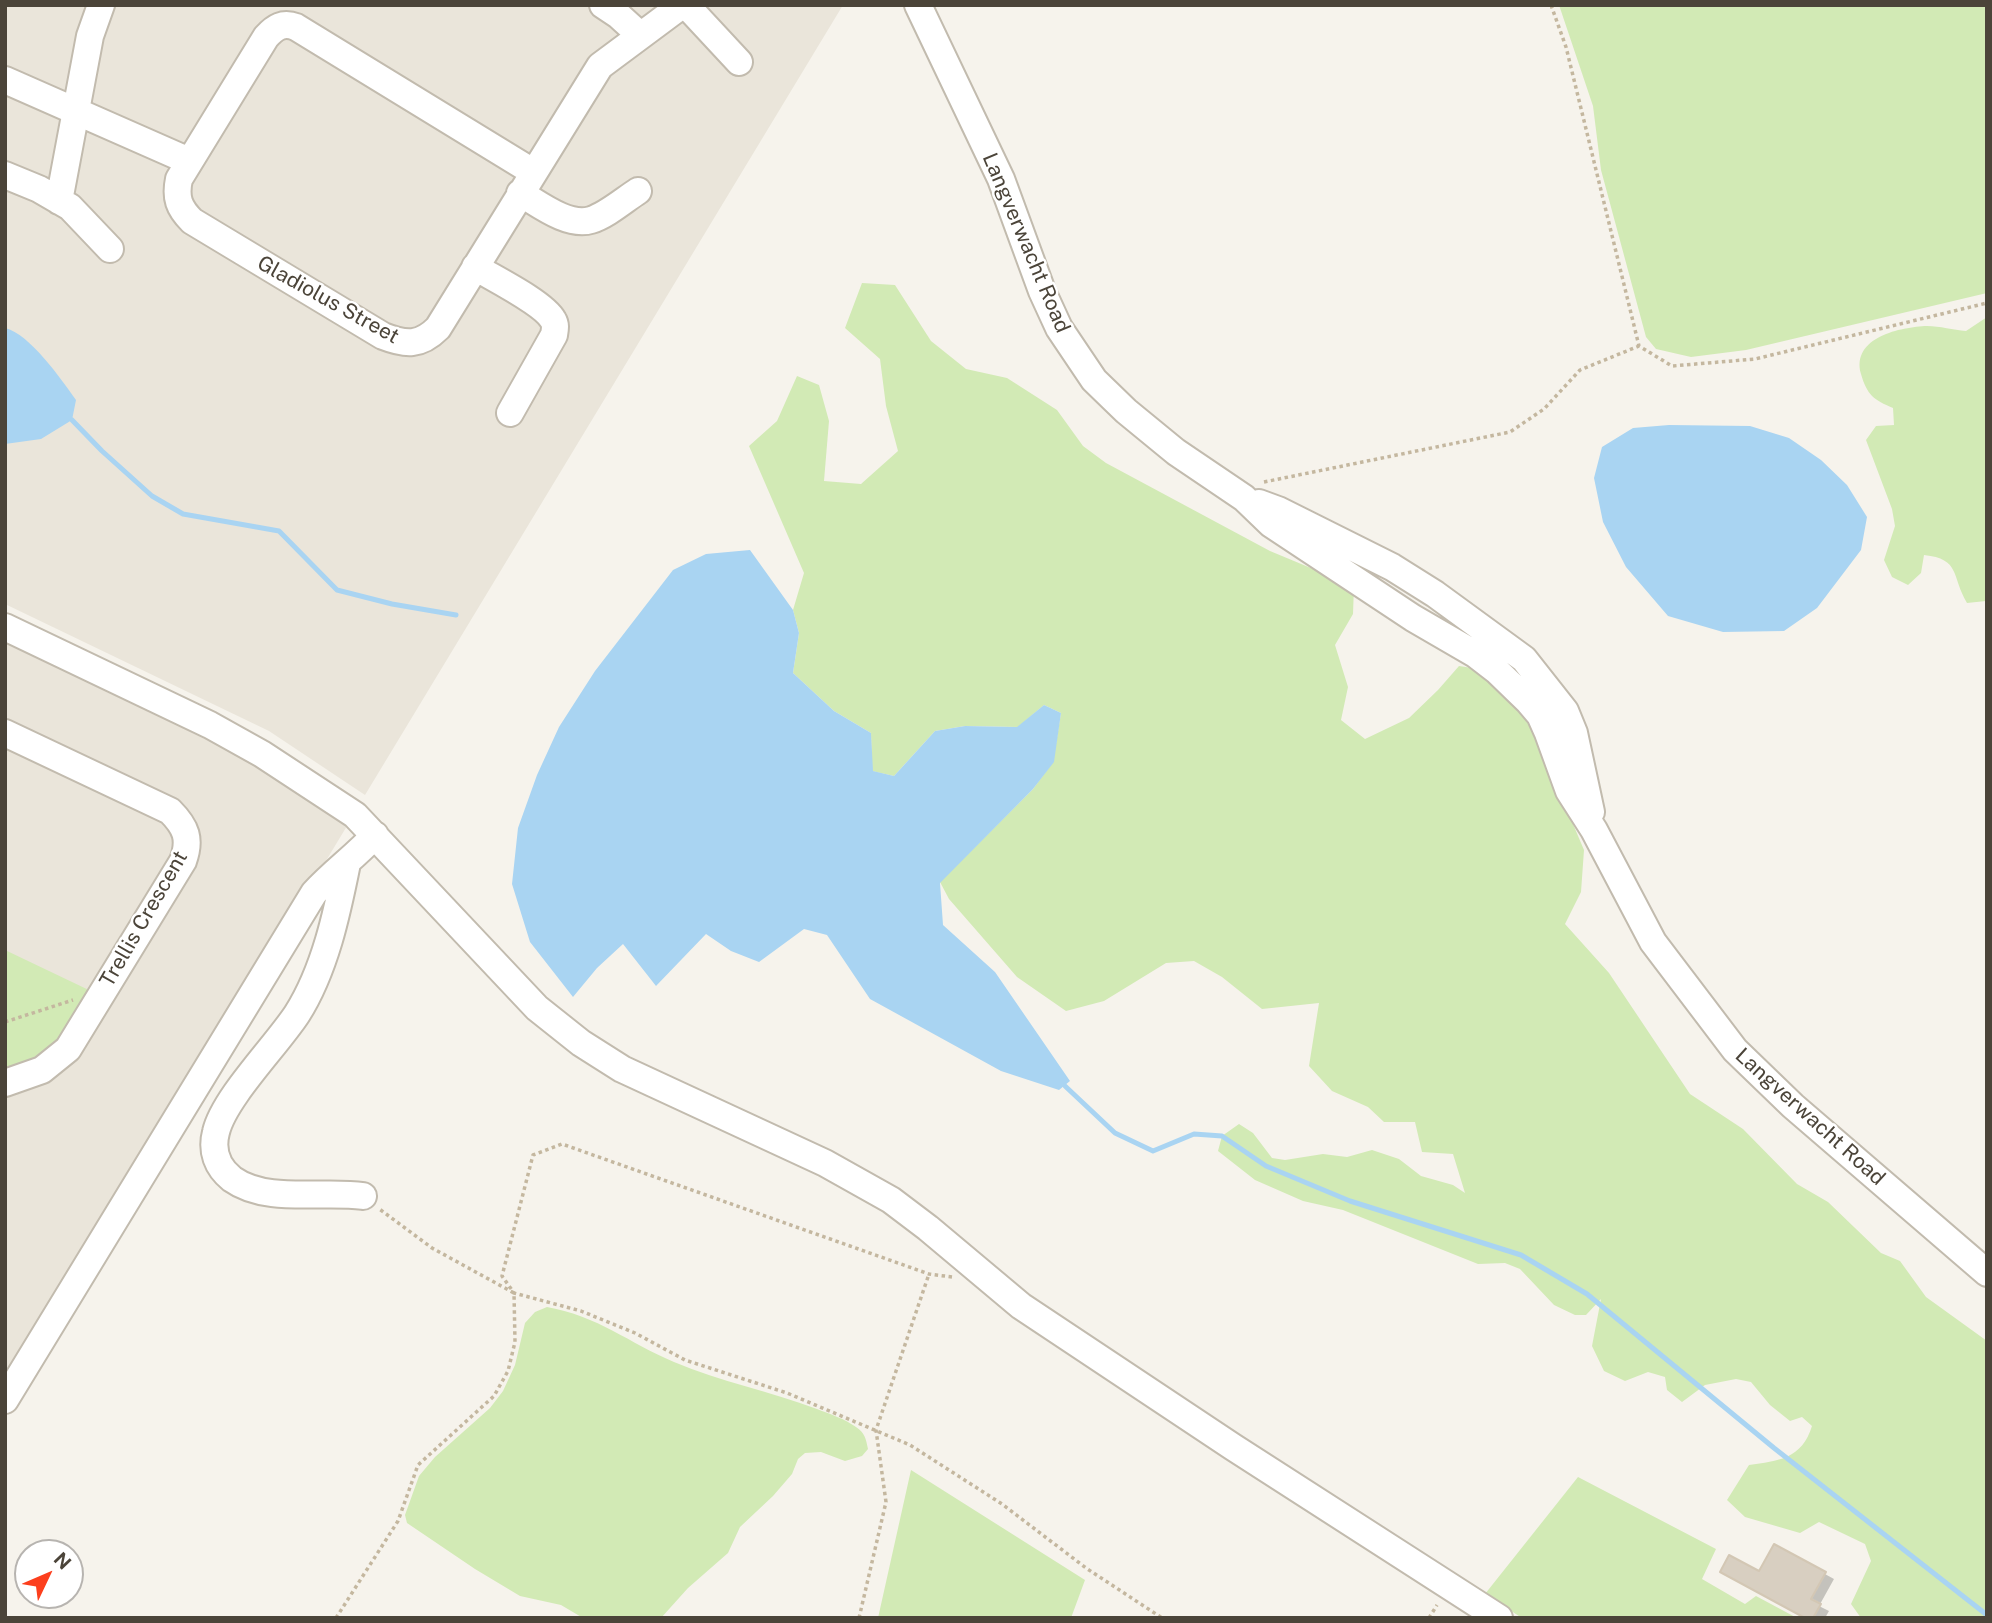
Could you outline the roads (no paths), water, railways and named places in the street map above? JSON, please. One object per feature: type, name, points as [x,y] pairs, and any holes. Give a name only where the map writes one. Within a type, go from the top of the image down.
[{"type":"street","points":[[59,201],[90,36],[101,5]]},
{"type":"street","points":[[603,5],[640,35]]},
{"type":"street","points":[[684,5],[738,62]]},
{"type":"street","name":"Gladiolus Street","points":[[526,182],[289,24],[276,27],[265,37],[189,161],[177,189],[178,202],[192,221],[383,336],[404,344],[428,339],[438,328],[600,66],[684,5]]},
{"type":"street","name":"Langverwacht Road","points":[[918,5],[1001,179],[1042,291],[1073,352],[1094,380],[1126,411],[1176,452],[1241,497],[1278,510],[1392,567],[1435,594],[1524,659],[1565,711],[1574,733],[1594,830],[1654,942],[1735,1050],[1793,1106],[1987,1273]]},
{"type":"street","points":[[5,80],[189,161]]},
{"type":"street","points":[[5,175],[39,189],[70,207],[110,249]]},
{"type":"street","points":[[526,182],[569,219],[581,222],[593,220],[638,191]]},
{"type":"street","points":[[475,267],[542,308],[555,326],[554,335],[510,414]]},
{"type":"street","points":[[5,626],[210,725],[262,754],[355,815],[537,1009],[581,1043],[622,1069],[825,1163],[891,1200],[929,1228],[1021,1306],[1233,1447],[1499,1618]]},
{"type":"street","name":"Trellis Crescent","points":[[5,733],[170,811],[185,829],[188,839],[183,861],[62,1056],[42,1070],[5,1083]]},
{"type":"street","points":[[5,1400],[314,893],[375,835]]},
{"type":"street","points":[[347,863],[341,895],[317,975],[297,1013],[226,1109],[216,1129],[213,1145],[216,1160],[223,1170],[247,1186],[271,1193],[339,1192],[363,1196]]},
{"type":"water","points":[[5,328],[15,332],[34,348],[76,400],[72,420],[41,439],[5,444]]},
{"type":"water","points":[[1669,425],[1750,426],[1789,438],[1821,460],[1847,485],[1867,517],[1861,550],[1817,608],[1784,631],[1723,632],[1668,616],[1626,567],[1603,522],[1594,478],[1602,447],[1633,428]]},
{"type":"water","points":[[750,550],[793,610],[799,633],[793,673],[834,711],[871,733],[873,771],[894,776],[935,731],[965,726],[1017,727],[1044,705],[1061,713],[1054,762],[1033,789],[940,883],[943,925],[995,972],[1070,1081],[1059,1090],[1001,1071],[870,999],[827,935],[804,929],[759,962],[731,951],[706,934],[656,986],[623,944],[597,968],[573,997],[530,942],[512,884],[518,828],[537,775],[559,727],[595,671],[673,570],[706,554]]},
{"type":"waterway","points":[[72,420],[152,496],[183,514],[279,531],[337,590],[392,604],[456,615]]},
{"type":"waterway","points":[[1065,1086],[1115,1133],[1153,1151],[1194,1134],[1222,1136],[1266,1166],[1350,1201],[1521,1255],[1587,1294],[1774,1448],[1987,1615]]}]
